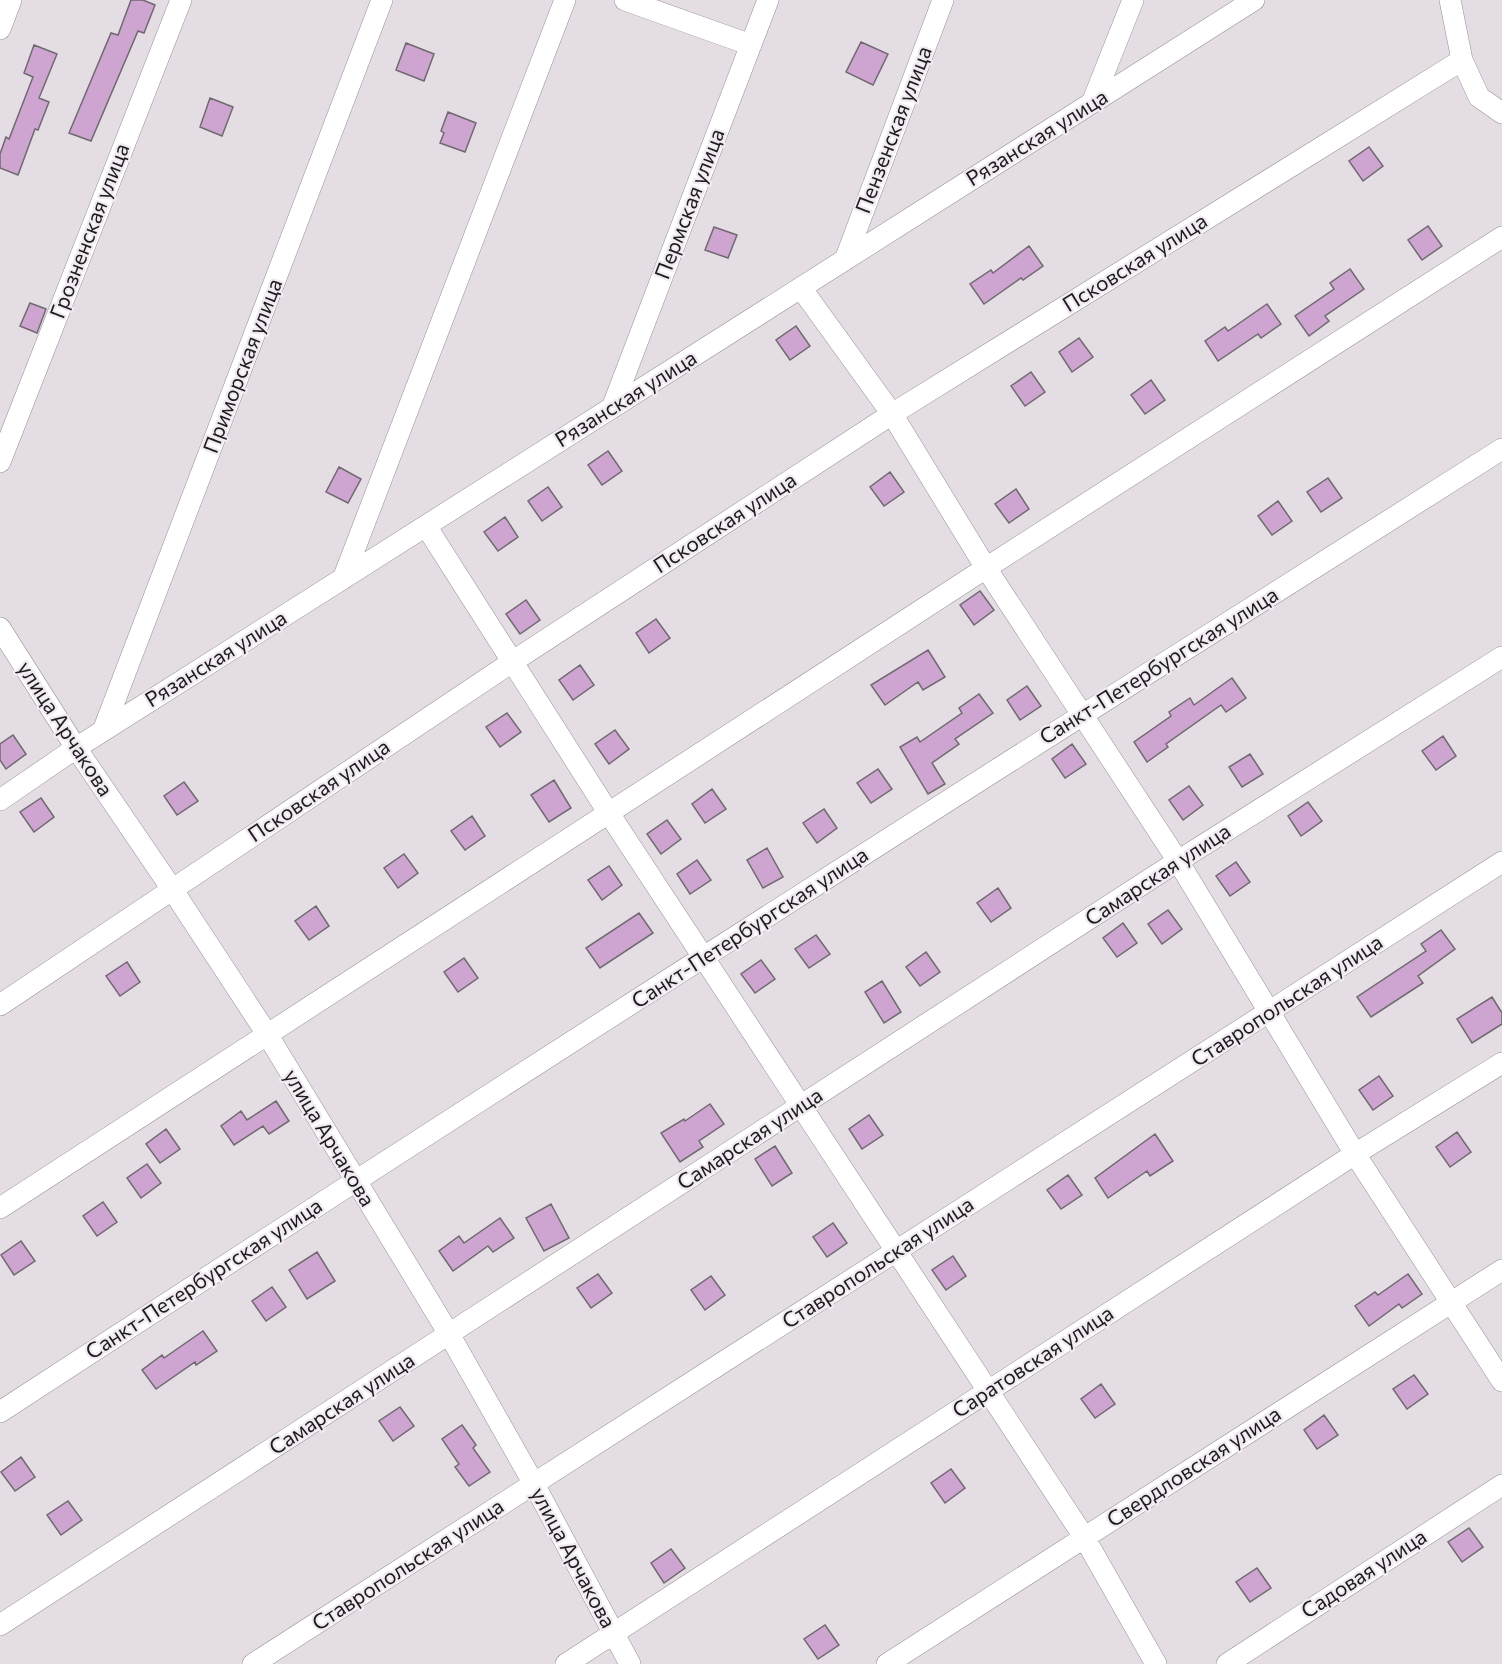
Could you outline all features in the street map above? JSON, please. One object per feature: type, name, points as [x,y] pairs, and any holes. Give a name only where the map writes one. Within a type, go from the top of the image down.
[{"type":"street","points":[[0,29],[11,0]]},
{"type":"street","name":"Грозненская улица","points":[[0,462],[181,0]]},
{"type":"street","name":"Приморская улица","points":[[103,731],[382,0]]},
{"type":"street","points":[[343,579],[565,0]]},
{"type":"street","points":[[625,0],[751,45]]},
{"type":"street","name":"Пермская улица","points":[[612,408],[768,0]]},
{"type":"street","name":"Пензенская улица","points":[[845,260],[943,0]]},
{"type":"street","points":[[1092,103],[1133,0]]},
{"type":"street","name":"Рязанская улица","points":[[0,800],[76,748],[1254,0]]},
{"type":"street","points":[[1450,0],[1462,60],[1479,98],[1502,113]]},
{"type":"street","name":"Псковская улица","points":[[0,1005],[512,662],[892,414],[1462,60]]},
{"type":"street","points":[[0,1208],[608,812],[1502,237]]},
{"type":"street","points":[[801,288],[892,414],[986,568],[1178,861],[1355,1154],[1502,1381]]},
{"type":"street","name":"Санкт-Петербургская улица","points":[[0,1412],[1081,715],[1502,449]]},
{"type":"street","points":[[426,526],[608,812],[1084,1538],[1156,1664]]},
{"type":"street","name":"улица Арчакова","points":[[0,628],[76,748],[267,1034],[449,1334],[534,1484],[630,1664]]},
{"type":"street","name":"Самарская улица","points":[[0,1625],[1178,861],[1502,657]]},
{"type":"street","name":"Ставропольская улица","points":[[253,1664],[1502,862]]},
{"type":"street","name":"Саратовская улица","points":[[566,1664],[1355,1154],[1502,1063]]},
{"type":"street","name":"Свердловская улица","points":[[887,1664],[1502,1270]]},
{"type":"street","name":"Садовая улица","points":[[1227,1664],[1502,1485]]},
{"type":"building","points":[[131,0],[143,0],[155,5],[144,33],[138,31],[91,141],[69,133],[111,33],[118,35]]},
{"type":"building","points":[[861,42],[888,54],[873,85],[846,72]]},
{"type":"building","points":[[406,43],[434,54],[424,81],[396,70]]},
{"type":"building","points":[[34,45],[57,54],[39,98],[49,102],[38,130],[35,129],[18,175],[0,168],[0,154],[6,137],[9,139],[33,77],[24,73]]},
{"type":"building","points":[[210,98],[233,107],[222,136],[200,127]]},
{"type":"building","points":[[448,112],[476,123],[465,152],[440,143],[444,133],[441,131]]},
{"type":"building","points":[[1369,147],[1383,166],[1363,181],[1349,161]]},
{"type":"building","points":[[1428,226],[1442,246],[1422,260],[1408,240]]},
{"type":"building","points":[[714,227],[737,235],[728,258],[705,250]]},
{"type":"building","points":[[1029,246],[1043,266],[1023,280],[1021,278],[984,304],[970,284],[991,270],[993,273]]},
{"type":"building","points":[[1350,269],[1364,289],[1325,316],[1329,321],[1309,336],[1295,316],[1334,289],[1330,283]]},
{"type":"building","points":[[30,303],[46,309],[37,333],[20,326]]},
{"type":"building","points":[[1267,304],[1281,324],[1261,338],[1258,334],[1218,361],[1205,341],[1225,327],[1228,331]]},
{"type":"building","points":[[796,326],[810,346],[790,360],[776,340]]},
{"type":"building","points":[[1079,338],[1093,357],[1072,372],[1059,352]]},
{"type":"building","points":[[1031,372],[1045,392],[1025,406],[1011,386]]},
{"type":"building","points":[[1151,380],[1165,400],[1145,414],[1131,395]]},
{"type":"building","points":[[608,451],[622,471],[602,485],[588,465]]},
{"type":"building","points":[[339,467],[361,479],[348,503],[326,492]]},
{"type":"building","points":[[890,472],[904,492],[884,506],[870,487]]},
{"type":"building","points":[[1328,478],[1342,498],[1321,512],[1307,492]]},
{"type":"building","points":[[548,487],[562,507],[542,521],[528,501]]},
{"type":"building","points":[[1016,489],[1029,509],[1009,523],[995,504]]},
{"type":"building","points":[[1278,501],[1292,521],[1272,535],[1258,516]]},
{"type":"building","points":[[505,517],[518,537],[498,551],[484,532]]},
{"type":"building","points":[[980,591],[994,610],[974,625],[960,605]]},
{"type":"building","points":[[526,600],[540,620],[520,634],[506,614]]},
{"type":"building","points":[[656,619],[670,638],[649,653],[636,633]]},
{"type":"building","points":[[928,650],[945,677],[923,690],[918,682],[885,705],[871,685]]},
{"type":"building","points":[[580,665],[594,685],[573,700],[559,680]]},
{"type":"building","points":[[1232,678],[1246,698],[1226,712],[1221,705],[1166,744],[1168,747],[1147,762],[1134,742],[1171,716],[1169,712],[1190,698],[1194,705]]},
{"type":"building","points":[[1027,686],[1041,706],[1020,720],[1007,700]]},
{"type":"building","points":[[979,694],[993,713],[955,739],[959,744],[932,763],[945,784],[928,794],[900,747],[917,737],[920,742],[962,713],[959,708]]},
{"type":"building","points":[[507,713],[521,732],[500,747],[486,727]]},
{"type":"building","points":[[615,730],[629,749],[609,764],[595,744]]},
{"type":"building","points":[[13,735],[26,754],[6,769],[0,760],[0,744]]},
{"type":"building","points":[[1443,736],[1456,756],[1436,770],[1422,751]]},
{"type":"building","points":[[1072,744],[1086,764],[1065,778],[1052,759]]},
{"type":"building","points":[[1250,754],[1263,774],[1242,787],[1229,767]]},
{"type":"building","points":[[878,769],[892,789],[871,803],[857,783]]},
{"type":"building","points":[[554,780],[571,808],[549,822],[531,795]]},
{"type":"building","points":[[184,782],[198,801],[177,815],[164,796]]},
{"type":"building","points":[[1189,786],[1203,805],[1183,820],[1169,800]]},
{"type":"building","points":[[712,789],[726,809],[705,823],[692,804]]},
{"type":"building","points":[[41,798],[54,817],[34,832],[20,812]]},
{"type":"building","points":[[1308,802],[1322,821],[1301,836],[1288,816]]},
{"type":"building","points":[[824,809],[837,828],[817,843],[803,823]]},
{"type":"building","points":[[472,816],[485,836],[465,850],[451,831]]},
{"type":"building","points":[[667,820],[681,839],[661,854],[647,834]]},
{"type":"building","points":[[767,848],[783,877],[763,888],[747,860]]},
{"type":"building","points":[[404,854],[418,873],[398,888],[384,868]]},
{"type":"building","points":[[697,860],[711,880],[690,894],[677,874]]},
{"type":"building","points":[[1236,862],[1250,882],[1230,896],[1216,876]]},
{"type":"building","points":[[609,866],[622,885],[602,900],[588,880]]},
{"type":"building","points":[[998,888],[1011,908],[991,922],[977,903]]},
{"type":"building","points":[[316,906],[329,926],[309,940],[295,921]]},
{"type":"building","points":[[1168,910],[1182,929],[1162,944],[1148,924]]},
{"type":"building","points":[[639,913],[653,933],[600,968],[586,948]]},
{"type":"building","points":[[1123,923],[1137,943],[1117,957],[1103,938]]},
{"type":"building","points":[[1441,930],[1455,949],[1418,976],[1423,983],[1371,1017],[1357,997],[1426,951],[1421,944]]},
{"type":"building","points":[[816,935],[830,954],[809,968],[795,949]]},
{"type":"building","points":[[926,952],[940,972],[920,986],[906,967]]},
{"type":"building","points":[[464,958],[478,978],[458,992],[444,972]]},
{"type":"building","points":[[761,960],[775,979],[755,993],[741,974]]},
{"type":"building","points":[[127,962],[140,982],[120,996],[106,976]]},
{"type":"building","points":[[882,981],[901,1012],[884,1023],[865,992]]},
{"type":"building","points":[[1492,997],[1502,1013],[1502,1024],[1472,1043],[1457,1019]]},
{"type":"building","points":[[1379,1076],[1393,1096],[1373,1110],[1359,1090]]},
{"type":"building","points":[[276,1101],[289,1121],[269,1134],[263,1126],[234,1145],[221,1126],[241,1111],[247,1120]]},
{"type":"building","points":[[710,1104],[724,1124],[699,1141],[703,1147],[680,1162],[661,1133],[684,1119],[685,1121]]},
{"type":"building","points":[[869,1115],[883,1135],[862,1149],[849,1129]]},
{"type":"building","points":[[166,1129],[180,1149],[160,1163],[146,1144]]},
{"type":"building","points":[[1457,1132],[1471,1152],[1450,1167],[1436,1147]]},
{"type":"building","points":[[1155,1134],[1173,1161],[1150,1176],[1147,1171],[1108,1198],[1095,1178]]},
{"type":"building","points":[[775,1146],[792,1173],[772,1186],[755,1159]]},
{"type":"building","points":[[147,1164],[161,1183],[141,1198],[127,1178]]},
{"type":"building","points":[[1068,1175],[1082,1195],[1061,1209],[1047,1190]]},
{"type":"building","points":[[103,1202],[117,1222],[97,1236],[83,1216]]},
{"type":"building","points":[[551,1204],[569,1238],[544,1251],[526,1218]]},
{"type":"building","points":[[500,1218],[514,1238],[493,1252],[488,1246],[453,1271],[439,1251],[459,1236],[464,1243]]},
{"type":"building","points":[[833,1223],[847,1243],[827,1257],[813,1237]]},
{"type":"building","points":[[21,1241],[35,1261],[14,1275],[1,1255]]},
{"type":"building","points":[[317,1252],[335,1281],[307,1299],[289,1270]]},
{"type":"building","points":[[953,1256],[966,1276],[946,1290],[932,1270]]},
{"type":"building","points":[[598,1274],[612,1293],[591,1308],[577,1288]]},
{"type":"building","points":[[1408,1274],[1422,1294],[1402,1308],[1399,1304],[1369,1326],[1355,1306],[1375,1292],[1378,1295]]},
{"type":"building","points":[[711,1276],[725,1295],[705,1310],[691,1290]]},
{"type":"building","points":[[272,1287],[286,1307],[266,1321],[252,1301]]},
{"type":"building","points":[[203,1331],[217,1351],[196,1365],[195,1362],[156,1389],[142,1370],[162,1355],[164,1358]]},
{"type":"building","points":[[1414,1375],[1428,1394],[1407,1409],[1393,1389]]},
{"type":"building","points":[[1101,1384],[1115,1404],[1095,1418],[1081,1399]]},
{"type":"building","points":[[400,1407],[414,1426],[393,1441],[379,1421]]},
{"type":"building","points":[[1324,1415],[1338,1435],[1317,1449],[1304,1430]]},
{"type":"building","points":[[462,1425],[476,1445],[473,1448],[490,1472],[469,1486],[455,1467],[459,1464],[442,1439]]},
{"type":"building","points":[[21,1457],[35,1477],[15,1491],[1,1472]]},
{"type":"building","points":[[951,1469],[965,1488],[945,1503],[931,1483]]},
{"type":"building","points":[[68,1501],[82,1520],[61,1535],[47,1515]]},
{"type":"building","points":[[1469,1528],[1483,1547],[1462,1562],[1448,1542]]},
{"type":"building","points":[[671,1549],[685,1568],[664,1583],[651,1563]]},
{"type":"building","points":[[1257,1568],[1271,1588],[1250,1602],[1236,1582]]},
{"type":"building","points":[[825,1625],[839,1645],[818,1659],[804,1639]]}]
